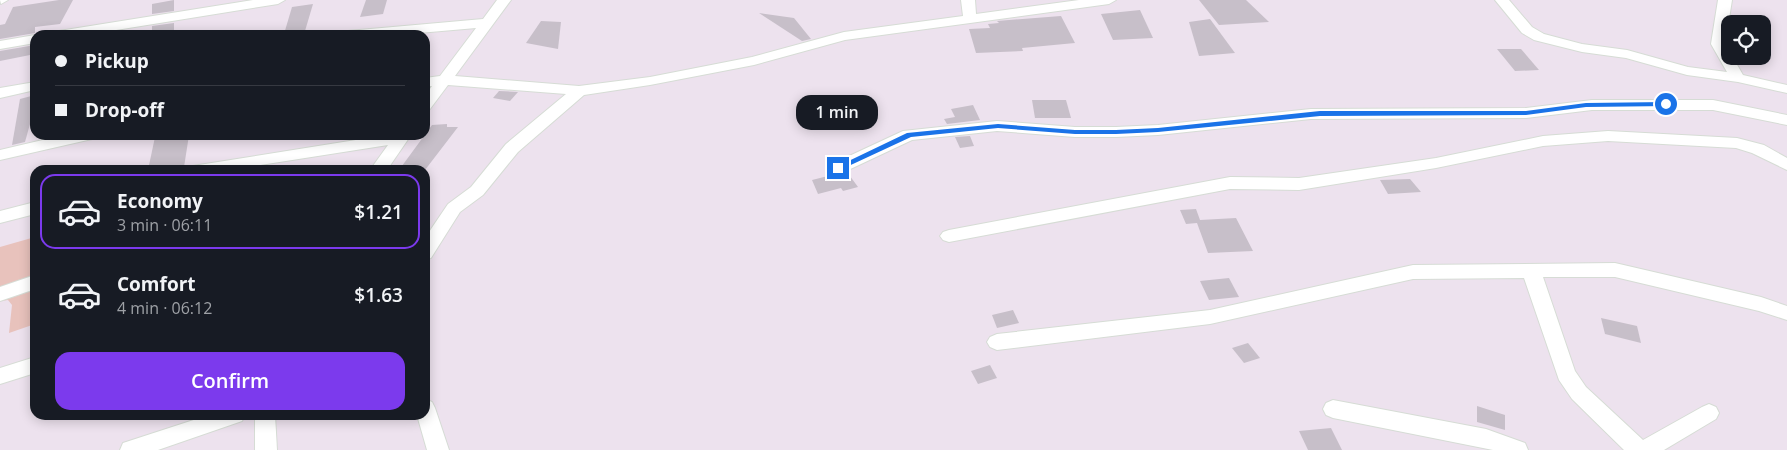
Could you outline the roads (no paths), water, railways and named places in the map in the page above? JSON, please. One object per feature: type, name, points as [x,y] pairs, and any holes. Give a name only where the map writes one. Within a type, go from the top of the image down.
[{"type":"street","points":[[90,30],[278,0]]},
{"type":"street","points":[[430,100],[504,0]]},
{"type":"street","points":[[968,0],[970,18]]},
{"type":"street","points":[[430,82],[445,80],[579,91],[650,81],[754,61],[844,36],[1108,0]]},
{"type":"street","points":[[1502,0],[1527,30],[1539,36],[1582,48],[1636,56],[1687,71],[1738,78],[1787,89]]},
{"type":"street","points":[[1725,0],[1718,44],[1738,78]]},
{"type":"street","points":[[406,30],[486,23]]},
{"type":"street","points":[[0,45],[30,40]]},
{"type":"street","points":[[0,93],[30,87]]},
{"type":"street","points":[[430,244],[454,208],[477,191],[512,148],[579,91]]},
{"type":"street","points":[[838,168],[909,135],[998,126],[1075,132],[1116,132],[1158,130],[1311,114],[1526,113],[1601,104],[1713,105],[1787,120]]},
{"type":"street","points":[[949,236],[1230,182],[1299,184],[1436,163],[1543,141],[1600,136],[1737,143],[1758,149],[1787,165]]},
{"type":"street","points":[[0,155],[64,140]]},
{"type":"street","points":[[226,165],[377,140]]},
{"type":"street","points":[[382,165],[399,140]]},
{"type":"street","points":[[0,217],[30,209]]},
{"type":"street","points":[[1531,270],[1566,374],[1579,392],[1638,450]]},
{"type":"street","points":[[997,342],[1210,317],[1405,273],[1615,270],[1761,304],[1787,313]]},
{"type":"street","points":[[0,294],[30,284]]},
{"type":"street","points":[[0,376],[30,367]]},
{"type":"street","points":[[1333,409],[1486,438],[1517,450]]},
{"type":"street","points":[[1645,450],[1709,413]]},
{"type":"street","points":[[131,450],[220,420]]},
{"type":"street","points":[[265,420],[266,450]]},
{"type":"street","points":[[429,420],[438,450]]}]
